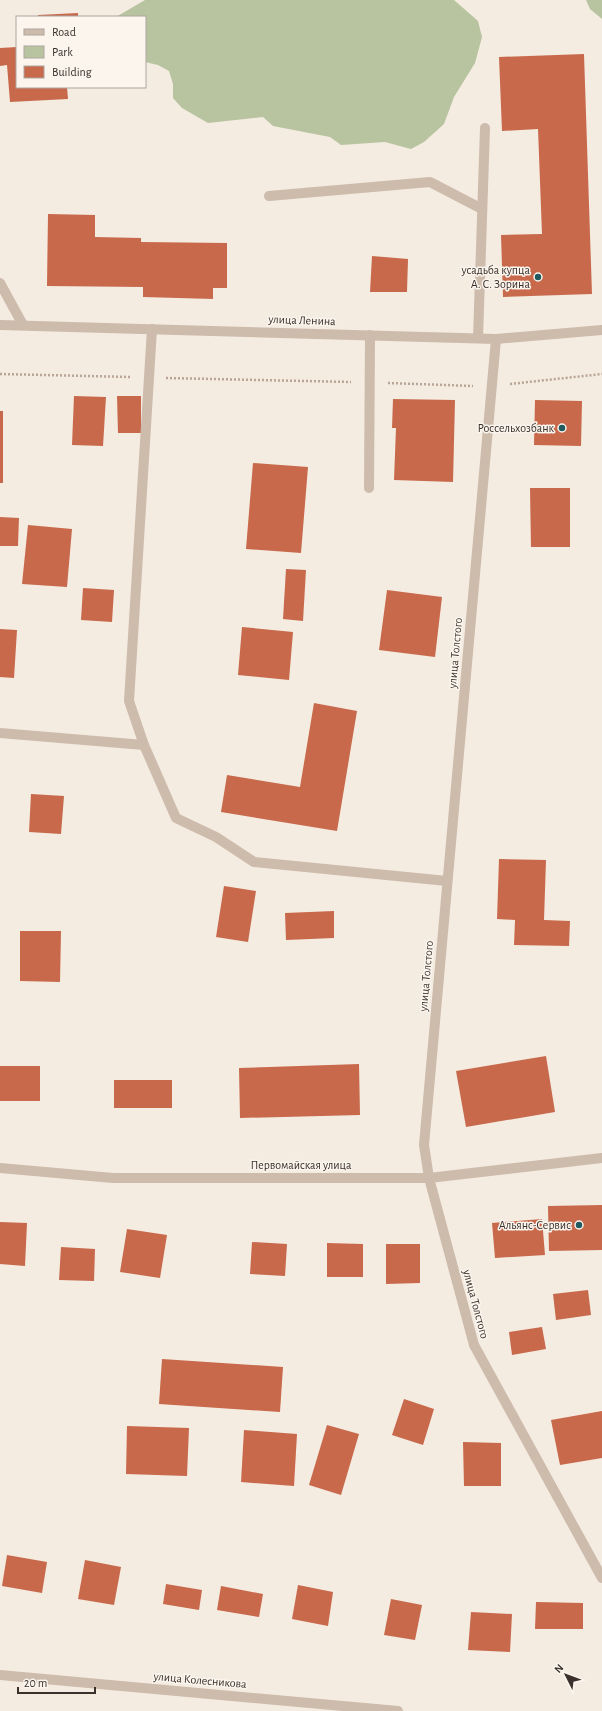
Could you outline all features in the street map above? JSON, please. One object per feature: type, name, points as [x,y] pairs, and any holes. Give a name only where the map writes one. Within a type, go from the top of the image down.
[{"type":"street","points":[[478,338],[485,128]]},
{"type":"street","points":[[269,196],[430,182],[482,209]]},
{"type":"street","points":[[0,283],[23,325]]},
{"type":"street","name":"улица Ленина","points":[[0,324],[496,339],[602,330]]},
{"type":"street","points":[[152,329],[129,701],[144,745],[176,818],[216,837],[254,862],[447,881]]},
{"type":"street","points":[[369,488],[370,335]]},
{"type":"street","name":"улица Толстого","points":[[496,339],[424,1145],[429,1178],[474,1346],[602,1578]]},
{"type":"street","points":[[0,733],[144,745]]},
{"type":"street","name":"Первомайская улица","points":[[0,1168],[112,1178],[429,1178],[602,1158]]},
{"type":"street","name":"улица Колесникова","points":[[0,1675],[398,1711]]},
{"type":"path","points":[[0,374],[492,386],[602,374]]},
{"type":"green space","points":[[145,0],[454,0],[478,21],[482,37],[475,63],[454,97],[444,124],[424,142],[411,149],[385,142],[341,145],[330,137],[273,126],[263,117],[208,123],[182,108],[173,98],[173,84],[169,71],[158,65],[146,62],[146,16],[118,16]]},
{"type":"green space","points":[[586,0],[602,0],[602,19],[590,9]]},
{"type":"building","points":[[78,13],[78,16],[38,15]]},
{"type":"building","points":[[16,47],[16,88],[67,88],[68,99],[10,102],[7,65],[0,66],[0,48]]},
{"type":"building","points":[[584,54],[592,294],[503,297],[501,235],[542,234],[538,129],[502,131],[499,57]]},
{"type":"building","points":[[48,214],[95,215],[95,237],[141,238],[141,242],[227,243],[227,288],[213,288],[213,299],[143,297],[143,287],[47,286]]},
{"type":"building","points":[[372,256],[408,259],[407,292],[370,292]]},
{"type":"building","points":[[74,396],[106,397],[103,446],[72,445]]},
{"type":"building","points":[[117,396],[141,396],[141,433],[118,433]]},
{"type":"building","points":[[393,399],[455,400],[453,482],[394,480],[396,428],[392,428]]},
{"type":"building","points":[[535,400],[582,401],[581,446],[534,445]]},
{"type":"building","points":[[0,411],[3,411],[3,483],[0,483]]},
{"type":"building","points":[[253,463],[308,467],[301,553],[246,549]]},
{"type":"building","points":[[530,488],[570,488],[570,547],[531,547]]},
{"type":"building","points":[[0,517],[19,518],[18,546],[0,546]]},
{"type":"building","points":[[28,525],[72,529],[67,587],[22,584]]},
{"type":"building","points":[[286,569],[306,570],[303,621],[283,619]]},
{"type":"building","points":[[83,588],[114,590],[112,622],[81,620]]},
{"type":"building","points":[[387,590],[442,597],[435,657],[379,650]]},
{"type":"building","points":[[242,627],[293,632],[289,680],[238,675]]},
{"type":"building","points":[[0,629],[17,630],[14,678],[0,677]]},
{"type":"building","points":[[314,703],[357,711],[337,831],[221,812],[227,775],[300,787]]},
{"type":"building","points":[[31,794],[64,796],[61,834],[29,832]]},
{"type":"building","points":[[499,859],[546,860],[544,920],[570,921],[569,946],[514,945],[515,920],[497,919]]},
{"type":"building","points":[[224,886],[256,891],[248,942],[216,937]]},
{"type":"building","points":[[334,911],[334,938],[286,940],[285,913]]},
{"type":"building","points":[[20,931],[61,931],[60,982],[20,981]]},
{"type":"building","points":[[546,1056],[555,1112],[466,1127],[456,1071]]},
{"type":"building","points":[[359,1064],[360,1115],[240,1118],[239,1068]]},
{"type":"building","points":[[0,1066],[40,1066],[40,1101],[0,1101]]},
{"type":"building","points":[[114,1080],[172,1080],[172,1108],[114,1108]]},
{"type":"building","points":[[602,1205],[602,1250],[549,1251],[548,1206]]},
{"type":"building","points":[[542,1219],[545,1255],[495,1258],[492,1223]]},
{"type":"building","points":[[0,1222],[27,1223],[25,1266],[0,1264]]},
{"type":"building","points":[[127,1229],[167,1235],[160,1278],[120,1272]]},
{"type":"building","points":[[252,1242],[287,1244],[285,1276],[250,1274]]},
{"type":"building","points":[[327,1243],[363,1244],[363,1277],[327,1277]]},
{"type":"building","points":[[386,1244],[420,1244],[420,1283],[386,1284]]},
{"type":"building","points":[[61,1247],[95,1249],[94,1281],[59,1280]]},
{"type":"building","points":[[588,1290],[591,1315],[556,1320],[553,1294]]},
{"type":"building","points":[[542,1327],[546,1349],[512,1355],[509,1332]]},
{"type":"building","points":[[162,1359],[283,1367],[280,1412],[159,1404]]},
{"type":"building","points":[[404,1399],[434,1409],[423,1445],[392,1435]]},
{"type":"building","points":[[602,1411],[602,1458],[560,1465],[551,1420]]},
{"type":"building","points":[[327,1425],[359,1434],[341,1495],[309,1485]]},
{"type":"building","points":[[127,1426],[189,1428],[187,1476],[126,1474]]},
{"type":"building","points":[[244,1430],[297,1434],[294,1486],[241,1482]]},
{"type":"building","points":[[463,1442],[501,1443],[501,1486],[464,1486]]},
{"type":"building","points":[[7,1555],[47,1562],[42,1593],[2,1586]]},
{"type":"building","points":[[85,1560],[121,1567],[114,1605],[78,1599]]},
{"type":"building","points":[[166,1584],[202,1590],[199,1610],[163,1604]]},
{"type":"building","points":[[298,1585],[333,1592],[328,1626],[292,1619]]},
{"type":"building","points":[[221,1586],[263,1594],[259,1617],[217,1610]]},
{"type":"building","points":[[391,1599],[422,1605],[415,1640],[384,1635]]},
{"type":"building","points":[[536,1602],[583,1603],[583,1629],[535,1629]]},
{"type":"building","points":[[471,1612],[512,1614],[510,1652],[468,1650]]},
{"type":"place","name":"усадьба купца А. С. Зорина","points":[[538,277]]},
{"type":"place","name":"Россельхозбанк","points":[[562,428]]},
{"type":"place","name":"Альянс-Сервис","points":[[579,1225]]}]
